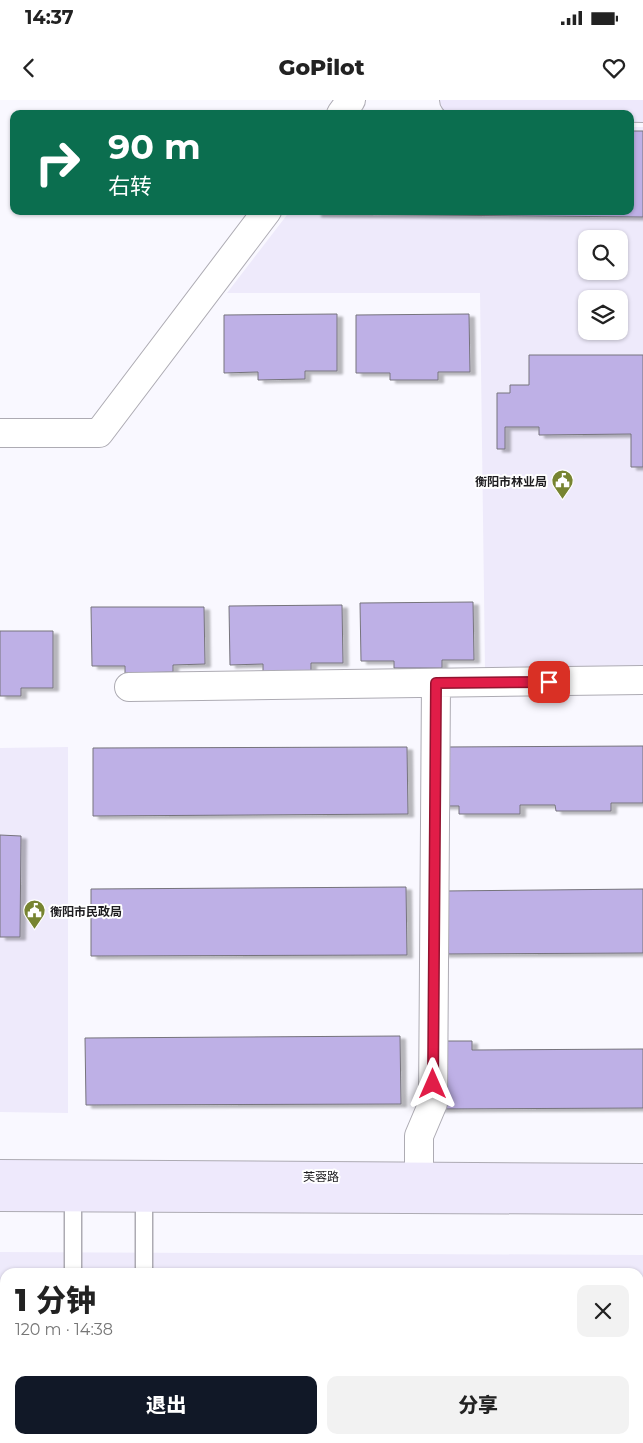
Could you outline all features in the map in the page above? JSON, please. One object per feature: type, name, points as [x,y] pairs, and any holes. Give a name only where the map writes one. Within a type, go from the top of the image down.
[{"type":"street","points":[[343,110],[351,100]]},
{"type":"street","points":[[454,100],[494,105],[643,108]]},
{"type":"street","points":[[0,434],[99,433],[264,215]]},
{"type":"street","points":[[129,686],[643,680]]},
{"type":"street","points":[[419,1177],[419,1136],[433,1103],[436,683]]},
{"type":"street","name":"芙蓉路","points":[[0,1174],[643,1178]]},
{"type":"street","name":"芙蓉路","points":[[0,1197],[643,1200]]},
{"type":"lane","points":[[73,1198],[73,1268]]},
{"type":"lane","points":[[144,1198],[144,1268]]},
{"type":"shaded area","name":"衡阳市林业局","points":[[634,127],[643,127],[643,668],[485,669],[480,293],[227,293],[287,215],[634,215]]},
{"type":"shaded area","name":"衡阳市民政局","points":[[68,747],[68,1113],[0,1112],[0,748]]},
{"type":"shaded area","points":[[0,1252],[643,1255],[643,1268],[0,1268]]},
{"type":"building","points":[[634,131],[643,131],[643,217],[425,215],[634,215]]},
{"type":"building","points":[[337,314],[337,371],[305,371],[305,379],[258,380],[258,372],[224,373],[224,315]]},
{"type":"building","points":[[469,314],[470,372],[438,372],[438,380],[390,380],[390,373],[356,373],[356,315]]},
{"type":"building","points":[[529,355],[643,355],[643,467],[631,467],[631,434],[539,435],[539,427],[505,427],[505,449],[497,449],[497,393],[510,393],[510,385],[529,385]]},
{"type":"building","points":[[473,602],[474,660],[442,660],[442,668],[394,668],[394,661],[361,661],[360,603]]},
{"type":"building","points":[[342,605],[343,663],[311,663],[311,671],[263,672],[263,664],[230,665],[229,606]]},
{"type":"building","points":[[91,607],[204,607],[205,664],[173,665],[173,672],[125,673],[125,666],[92,666]]},
{"type":"building","points":[[0,631],[53,631],[53,688],[21,688],[21,696],[0,696]]},
{"type":"building","points":[[643,746],[643,803],[611,803],[611,811],[556,811],[555,805],[520,805],[520,814],[459,814],[459,806],[442,806],[442,747]]},
{"type":"building","points":[[407,747],[408,814],[93,816],[93,748]]},
{"type":"building","points":[[0,835],[21,836],[20,937],[0,937]]},
{"type":"building","points":[[406,887],[407,955],[91,956],[91,889]]},
{"type":"building","points":[[643,889],[643,953],[443,954],[443,891]]},
{"type":"building","points":[[400,1036],[401,1104],[86,1105],[85,1038]]},
{"type":"building","points":[[437,1041],[472,1041],[472,1050],[643,1049],[643,1108],[437,1109]]},
{"type":"place","name":"衡阳市林业局","points":[[563,500]]},
{"type":"place","name":"衡阳市民政局","points":[[34,930]]},
{"type":"route","points":[[433,1084],[436,683],[549,682]]}]
